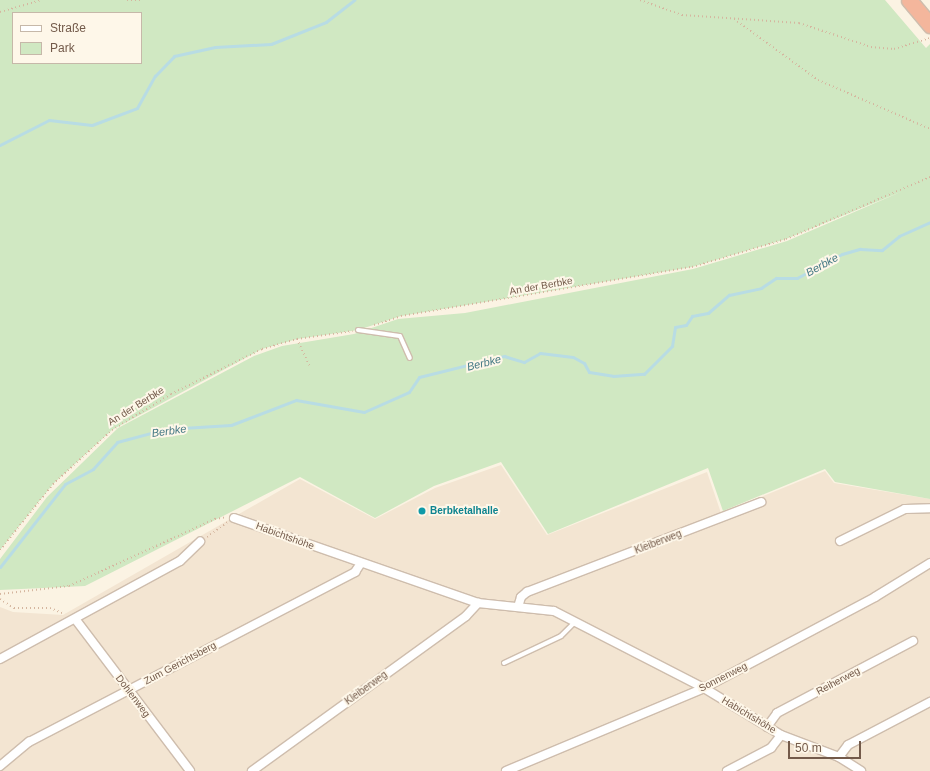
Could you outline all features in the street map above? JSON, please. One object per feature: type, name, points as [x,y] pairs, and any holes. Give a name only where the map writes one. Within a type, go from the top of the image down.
[{"type":"highway","points":[[909,0],[930,25]]},
{"type":"street","name":"Kleiberweg","points":[[518,607],[520,597],[527,592],[761,502]]},
{"type":"street","points":[[840,541],[905,509],[930,508]]},
{"type":"street","name":"Habichtshöhe","points":[[234,518],[478,603],[543,608],[575,622],[704,688],[781,735],[839,757],[861,771]]},
{"type":"street","points":[[0,659],[76,620],[180,561],[200,542]]},
{"type":"street","name":"Zum Gerichtsberg","points":[[0,766],[29,742],[356,572],[362,563]]},
{"type":"street","name":"Sonnenweg","points":[[506,771],[704,688],[875,597],[930,563]]},
{"type":"street","name":"Kleiberweg","points":[[252,771],[466,616],[478,603]]},
{"type":"street","name":"Dohlenweg","points":[[76,620],[190,771]]},
{"type":"street","name":"Reiherweg","points":[[767,727],[778,713],[913,641]]},
{"type":"street","points":[[839,757],[848,745],[930,702]]},
{"type":"street","points":[[727,771],[771,748],[781,735]]},
{"type":"lane","points":[[358,330],[400,336],[410,358]]},
{"type":"lane","points":[[504,663],[561,636],[575,622]]},
{"type":"path","points":[[0,12],[41,0]]},
{"type":"path","points":[[127,0],[144,0]]},
{"type":"path","points":[[640,0],[682,14],[799,23],[871,47],[894,49],[930,38]]},
{"type":"path","points":[[733,18],[818,80],[930,129]]},
{"type":"path","name":"An der Berbke","points":[[0,550],[54,484],[112,430],[212,373],[262,350],[297,339],[358,330],[401,316],[692,267],[786,239],[930,177]]},
{"type":"path","points":[[297,339],[309,365]]},
{"type":"path","points":[[200,542],[234,518]]},
{"type":"path","points":[[0,594],[70,586],[215,519],[234,518]]},
{"type":"path","points":[[0,599],[14,608],[50,608],[76,620]]},
{"type":"shaded area","points":[[501,465],[547,535],[707,472],[721,513],[825,471],[834,483],[930,499],[930,771],[0,771],[0,607],[13,612],[63,615],[300,479],[375,519],[435,488]]},
{"type":"green space","points":[[0,0],[885,0],[926,48],[930,44],[930,499],[835,482],[825,469],[723,511],[708,468],[548,534],[501,462],[434,486],[375,518],[300,477],[85,586],[0,590],[0,559],[47,497],[118,428],[254,356],[282,346],[354,334],[398,319],[465,313],[693,269],[787,241],[903,191],[786,239],[692,267],[401,316],[358,330],[297,339],[262,349],[112,430],[53,484],[0,550]]},
{"type":"waterway","points":[[0,145],[49,120],[92,125],[137,108],[155,76],[174,56],[215,47],[271,44],[326,22],[354,0]]},
{"type":"waterway","name":"Berbke","points":[[0,567],[65,484],[93,469],[117,442],[166,429],[231,425],[296,400],[364,412],[409,392],[419,377],[504,356],[524,362],[540,353],[573,357],[584,363],[589,372],[613,376],[644,374],[672,346],[675,327],[686,325],[692,316],[708,313],[729,295],[761,288],[776,278],[797,278],[842,254],[860,249],[882,250],[899,236],[930,222]]},
{"type":"place","name":"Berbketalhalle","points":[[422,511]]}]
